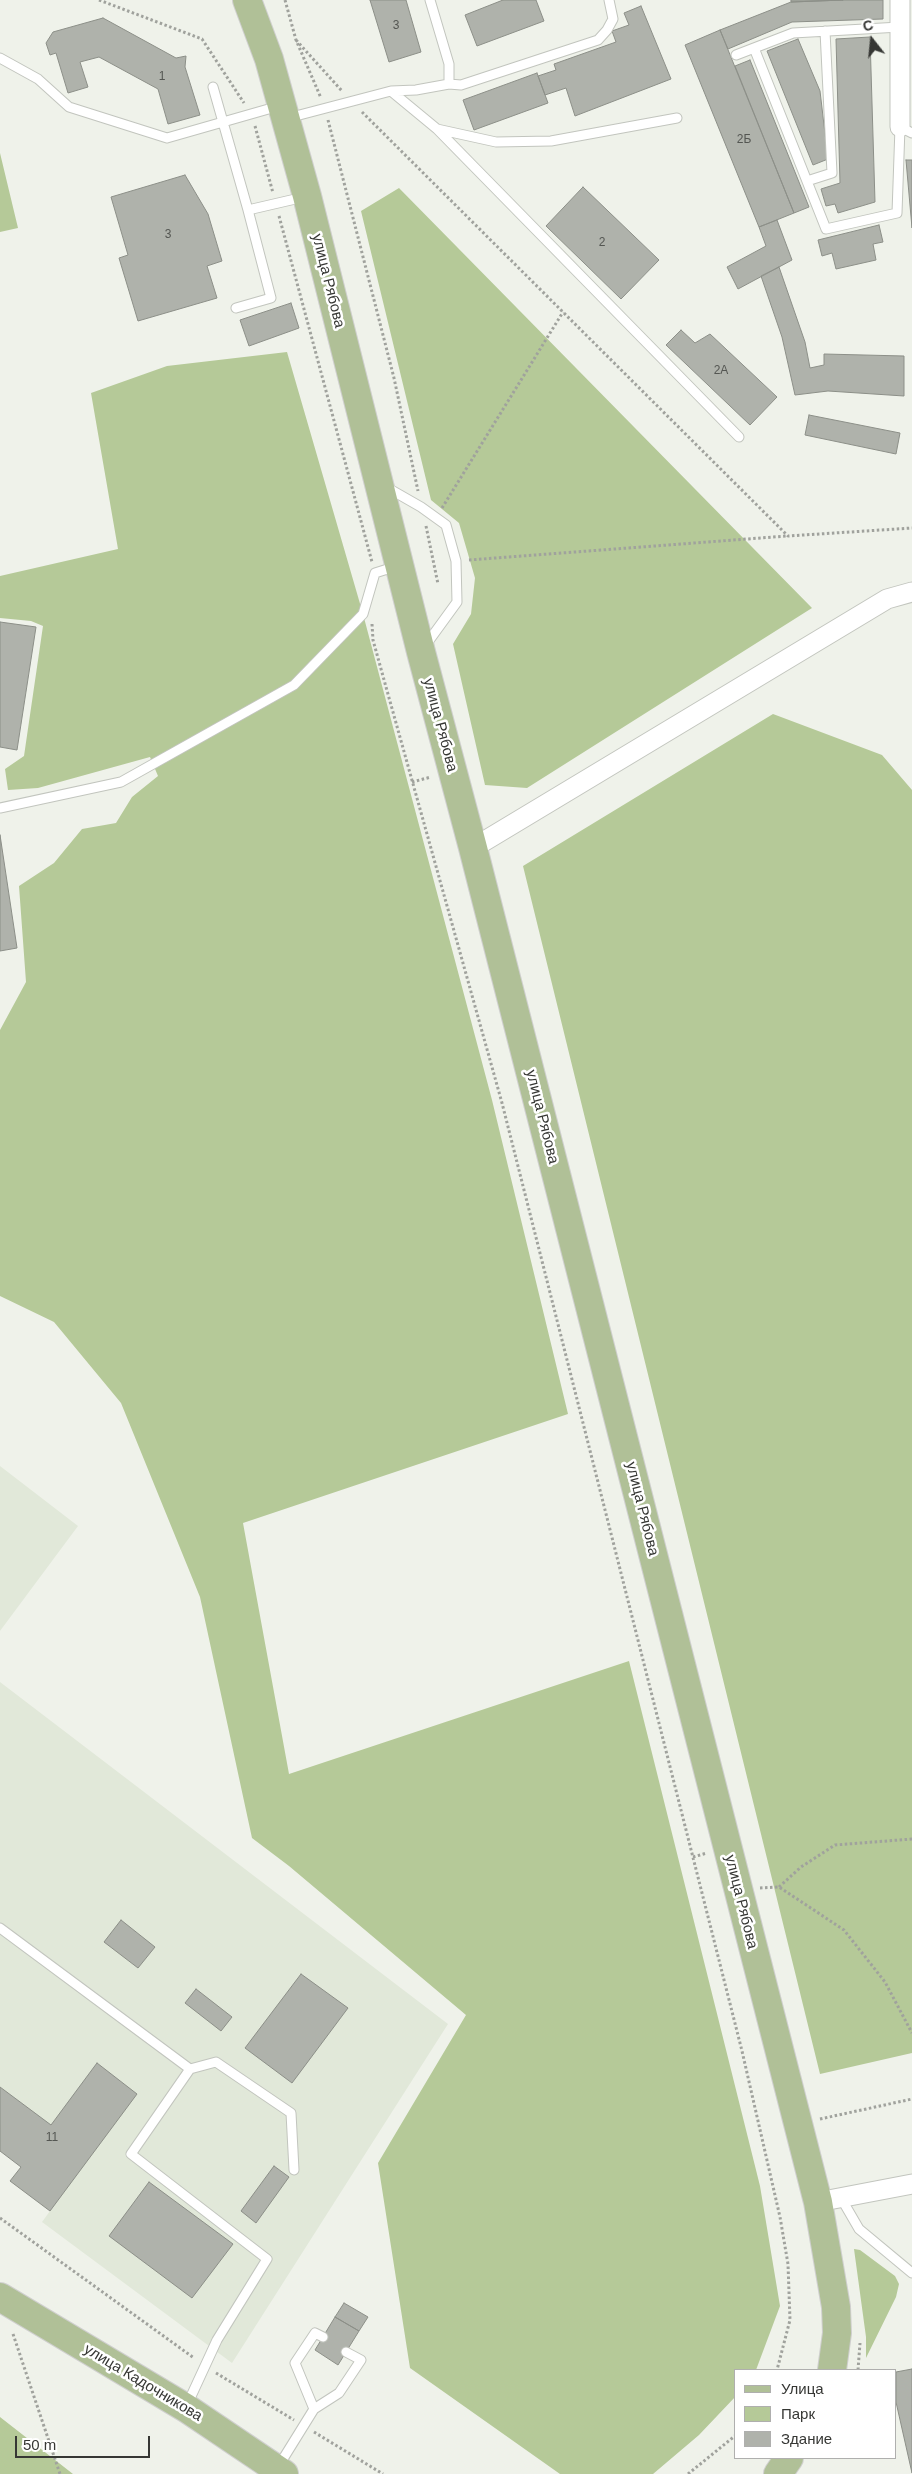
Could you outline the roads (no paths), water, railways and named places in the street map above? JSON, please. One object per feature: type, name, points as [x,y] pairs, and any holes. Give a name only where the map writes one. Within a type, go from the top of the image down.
[{"type":"main road","name":"улица Рябова","points":[[248,0],[284,112],[307,196],[379,483],[387,569],[421,652],[829,2200],[837,2333],[832,2369]]},
{"type":"main road","name":"улица Кадочникова","points":[[0,2297],[186,2408],[280,2472]]},
{"type":"main road","points":[[778,2474],[788,2459]]},
{"type":"street","points":[[900,0],[906,130]]},
{"type":"street","points":[[473,848],[886,599],[912,592]]},
{"type":"street","points":[[829,2200],[912,2184]]},
{"type":"lane","points":[[430,0],[449,64],[449,84]]},
{"type":"lane","points":[[0,58],[38,78],[69,107],[167,138],[252,114],[325,108],[391,91],[416,90],[449,84],[461,85],[598,40],[607,30],[613,19],[609,0]]},
{"type":"lane","points":[[736,55],[793,33],[900,27]]},
{"type":"lane","points":[[807,181],[832,173],[825,31]]},
{"type":"lane","points":[[754,48],[826,229],[897,213],[906,130]]},
{"type":"lane","points":[[214,87],[271,298],[236,308]]},
{"type":"lane","points":[[391,91],[437,129],[739,437]]},
{"type":"lane","points":[[437,129],[496,142],[551,141],[677,118]]},
{"type":"lane","points":[[248,210],[307,196]]},
{"type":"lane","points":[[379,483],[421,507],[446,525],[456,561],[457,602],[421,652]]},
{"type":"lane","points":[[0,808],[121,782],[294,685],[363,614],[387,569]]},
{"type":"lane","points":[[0,1928],[190,2069]]},
{"type":"lane","points":[[186,2408],[204,2365],[267,2259],[131,2154],[190,2069],[216,2062],[291,2113],[294,2170]]},
{"type":"lane","points":[[829,2200],[912,2273]]},
{"type":"lane","points":[[314,2409],[295,2363],[315,2333],[323,2338]]},
{"type":"lane","points":[[280,2472],[303,2426],[314,2409],[339,2393],[361,2360],[346,2352]]}]
